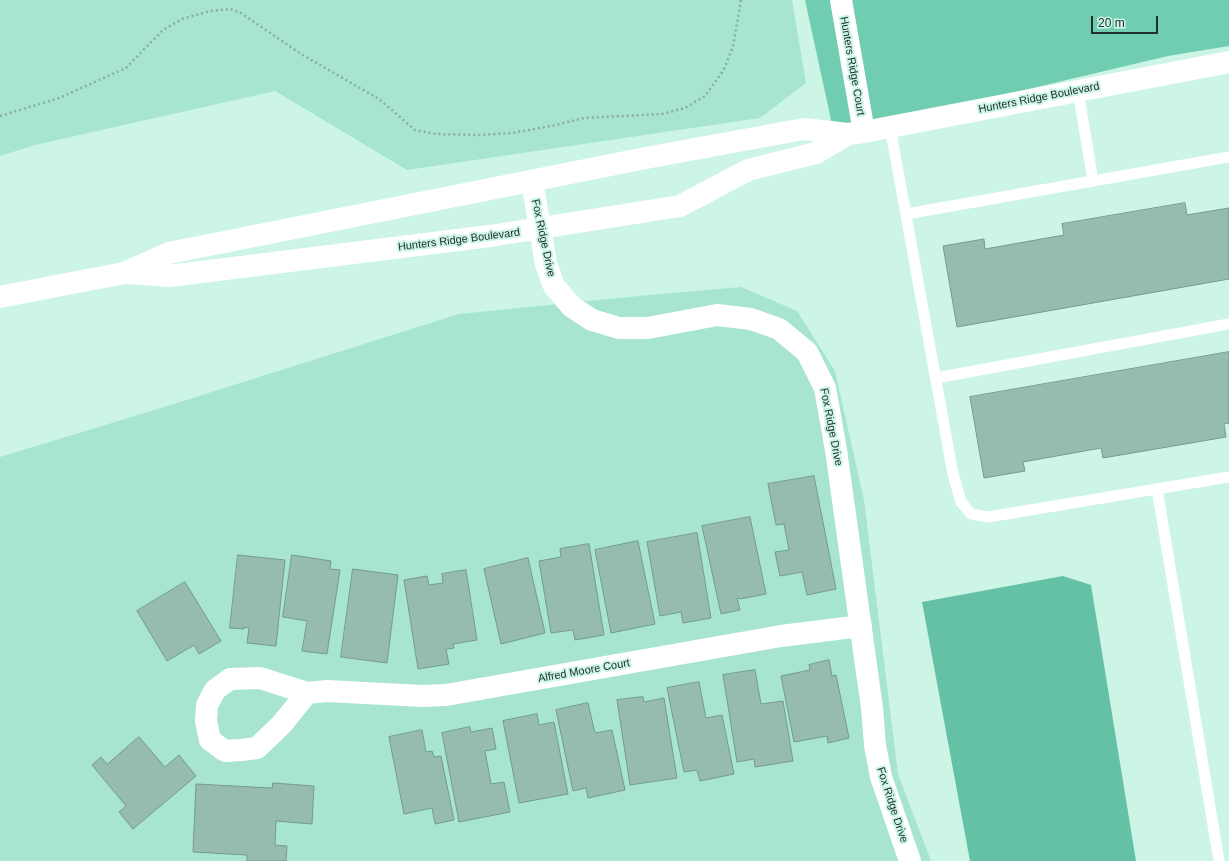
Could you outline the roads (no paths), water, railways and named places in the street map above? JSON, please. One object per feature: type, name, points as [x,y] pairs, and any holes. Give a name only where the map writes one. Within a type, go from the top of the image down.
[{"type":"street","name":"Hunters Ridge Court","points":[[841,0],[856,133]]},
{"type":"street","name":"Hunters Ridge Boulevard","points":[[0,297],[124,273],[169,253],[651,156],[804,129],[856,133],[1229,62]]},
{"type":"street","name":"Hunters Ridge Boulevard","points":[[124,273],[169,276],[482,237],[680,206],[748,170],[816,153],[856,133]]},
{"type":"street","name":"Fox Ridge Drive","points":[[532,181],[546,264],[554,286],[572,307],[592,320],[619,328],[648,328],[717,315],[751,319],[779,329],[807,352],[826,388],[861,626],[872,708],[875,745],[881,777],[910,861]]},
{"type":"street","name":"Alfred Moore Court","points":[[307,694],[327,691],[422,696],[446,695],[781,636],[861,626]]},
{"type":"lane","points":[[1078,91],[1093,181]]},
{"type":"lane","points":[[890,127],[953,474],[961,502],[971,514],[988,517],[1229,477]]},
{"type":"lane","points":[[906,214],[1229,156]]},
{"type":"lane","points":[[936,378],[1229,324]]},
{"type":"lane","points":[[1157,489],[1219,861]]}]
